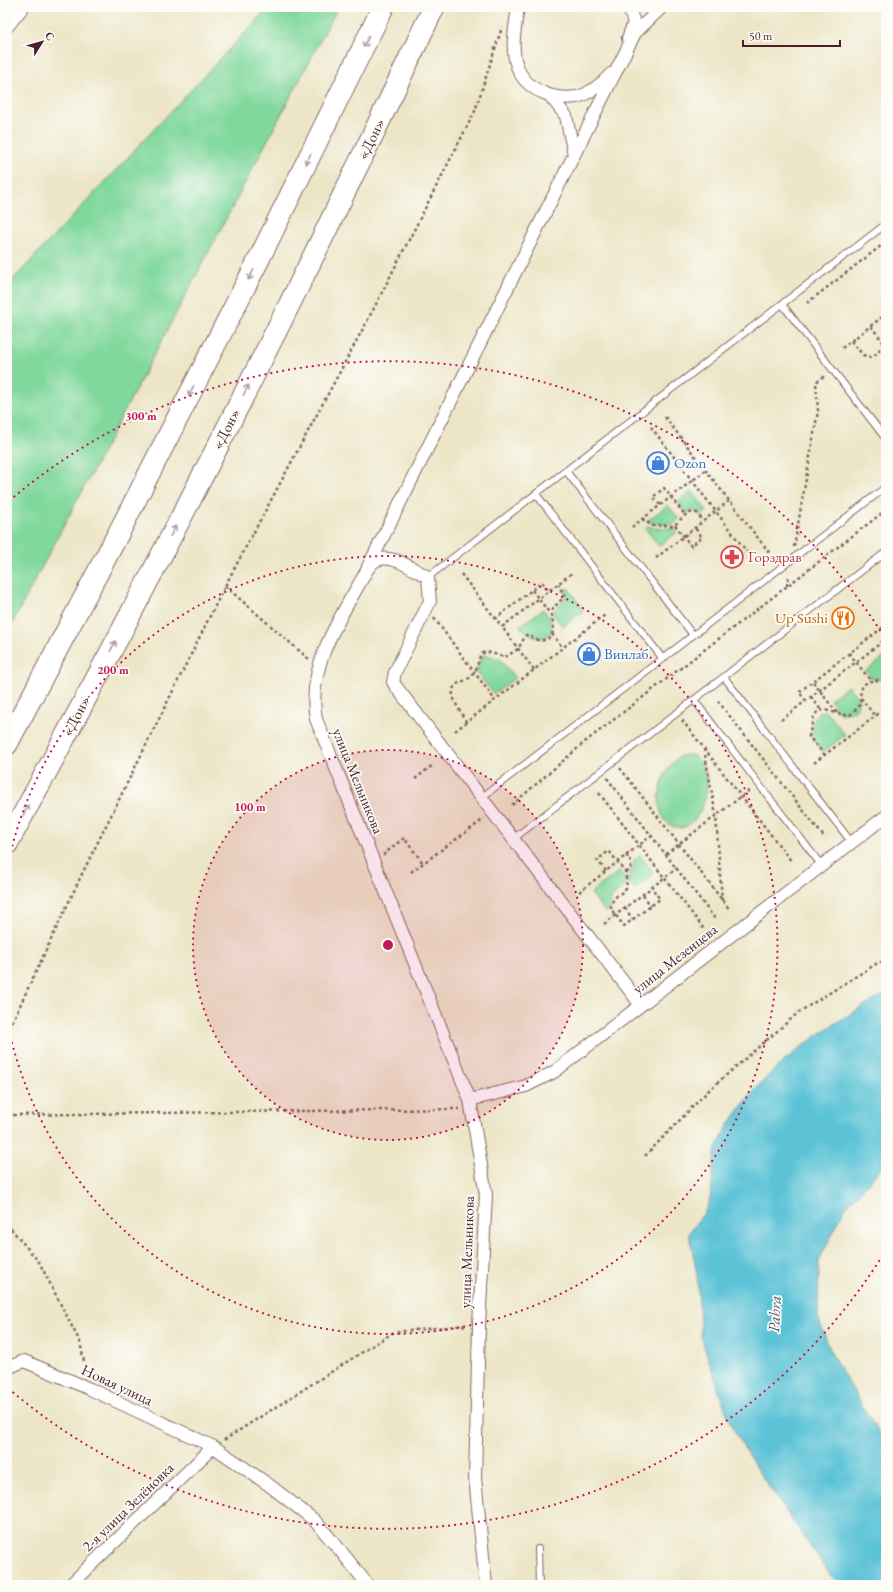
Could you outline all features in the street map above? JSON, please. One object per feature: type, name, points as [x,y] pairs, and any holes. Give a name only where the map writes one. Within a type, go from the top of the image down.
[{"type":"highway","points":[[7,744],[255,268],[383,7]]},
{"type":"highway","name":"«Дон»","points":[[7,844],[158,561],[295,295],[434,7]]},
{"type":"street","points":[[7,27],[23,7]]},
{"type":"street","points":[[518,7],[512,42],[520,72],[528,84],[551,97],[566,116],[574,155]]},
{"type":"street","points":[[551,97],[577,97],[604,83],[620,62],[634,22],[628,7]]},
{"type":"street","points":[[366,570],[635,33],[662,7]]},
{"type":"street","name":"улица Мельникова","points":[[428,577],[386,558],[375,561],[366,570],[325,650],[318,667],[313,702],[316,719],[467,1105],[486,1195],[479,1325],[474,1478],[486,1585]]},
{"type":"street","points":[[428,577],[430,601],[395,672],[393,682],[641,1006]]},
{"type":"street","name":"улица Мезенцева","points":[[467,1105],[540,1080],[570,1060],[886,816]]},
{"type":"street","name":"Новая улица","points":[[7,1368],[24,1361],[90,1389],[211,1450],[269,1485],[314,1520],[368,1585]]},
{"type":"street","name":"2-я улица Зелёновка","points":[[71,1585],[211,1450]]},
{"type":"lane","points":[[428,577],[886,224]]},
{"type":"lane","points":[[782,304],[886,439]]},
{"type":"lane","points":[[566,471],[693,635]]},
{"type":"lane","points":[[481,798],[886,487]]},
{"type":"lane","points":[[536,494],[663,658]]},
{"type":"lane","points":[[513,839],[886,552]]},
{"type":"lane","points":[[724,677],[852,843]]},
{"type":"lane","points":[[694,700],[822,866]]},
{"type":"lane","points":[[538,1549],[539,1585]]},
{"type":"path","points":[[7,1033],[82,874],[225,586],[373,310],[475,111],[503,22]]},
{"type":"path","points":[[807,303],[886,242]]},
{"type":"path","points":[[842,348],[886,314]]},
{"type":"path","points":[[851,341],[863,355],[870,358],[876,354],[885,343],[871,326]]},
{"type":"path","points":[[786,586],[818,411],[816,382],[832,370]]},
{"type":"path","points":[[883,402],[886,399]]},
{"type":"path","points":[[665,416],[771,555]]},
{"type":"path","points":[[651,427],[757,565]]},
{"type":"path","points":[[632,527],[706,470]]},
{"type":"path","points":[[660,506],[653,497],[664,488],[685,515]]},
{"type":"path","points":[[656,558],[730,501]]},
{"type":"path","points":[[512,805],[586,740],[886,510]]},
{"type":"path","points":[[642,519],[653,526],[675,525],[685,515],[692,512],[697,513],[703,521]]},
{"type":"path","points":[[675,525],[690,546],[702,537],[695,528]]},
{"type":"path","points":[[502,628],[572,573]]},
{"type":"path","points":[[461,574],[534,670]]},
{"type":"path","points":[[495,619],[542,582],[549,591]]},
{"type":"path","points":[[466,722],[454,699],[454,688],[474,673],[478,661],[483,653],[487,652],[505,657],[518,649],[526,635],[539,640],[546,640],[552,634],[554,631],[552,617],[553,609],[563,599],[564,595],[558,584]]},
{"type":"path","points":[[225,586],[318,667]]},
{"type":"path","points":[[532,590],[552,617]]},
{"type":"path","points":[[432,615],[495,700]]},
{"type":"path","points":[[455,731],[605,615]]},
{"type":"path","points":[[806,701],[799,692],[886,625]]},
{"type":"path","points":[[552,634],[563,648]]},
{"type":"path","points":[[781,720],[886,639]]},
{"type":"path","points":[[850,653],[871,681]]},
{"type":"path","points":[[811,697],[822,710],[837,714],[850,715],[856,712],[860,705],[860,688],[864,684],[871,681],[886,680]]},
{"type":"path","points":[[813,682],[837,714]]},
{"type":"path","points":[[860,697],[875,716]]},
{"type":"path","points":[[718,701],[824,837]]},
{"type":"path","points":[[814,763],[886,708]]},
{"type":"path","points":[[822,710],[813,716],[809,737],[825,755]]},
{"type":"path","points":[[681,719],[792,862]]},
{"type":"path","points":[[704,748],[716,816],[722,901]]},
{"type":"path","points":[[415,779],[433,765]]},
{"type":"path","points":[[619,766],[730,910]]},
{"type":"path","points":[[606,777],[716,920]]},
{"type":"path","points":[[666,854],[751,789]]},
{"type":"path","points":[[599,793],[704,929]]},
{"type":"path","points":[[411,872],[486,818]]},
{"type":"path","points":[[579,892],[651,836]]},
{"type":"path","points":[[382,856],[404,838],[423,863]]},
{"type":"path","points":[[606,871],[598,860],[609,851],[627,874]]},
{"type":"path","points":[[626,855],[632,862],[632,866],[627,874],[627,888],[614,897],[611,902],[611,909],[624,926],[660,899],[652,888]]},
{"type":"path","points":[[604,924],[677,868]]},
{"type":"path","points":[[642,895],[651,906]]},
{"type":"path","points":[[625,908],[633,920]]},
{"type":"path","points":[[645,1156],[708,1091],[799,1012],[876,964],[886,960]]},
{"type":"path","points":[[7,1115],[467,1105]]},
{"type":"path","points":[[7,1224],[39,1262],[80,1342],[90,1389]]},
{"type":"path","points":[[211,1450],[394,1332],[472,1325]]},
{"type":"green space","points":[[269,7],[338,7],[7,633],[7,286]]},
{"type":"green space","points":[[692,491],[707,511],[701,516],[694,510],[686,513],[678,502]]},
{"type":"green space","points":[[668,505],[679,519],[674,524],[660,524],[647,521]]},
{"type":"green space","points":[[648,526],[654,528],[673,528],[677,532],[659,546],[645,528]]},
{"type":"green space","points":[[568,588],[584,610],[563,627],[553,614],[564,600],[564,590]]},
{"type":"green space","points":[[543,609],[550,618],[552,630],[549,635],[540,638],[527,633],[520,626]]},
{"type":"green space","points":[[484,655],[499,658],[515,678],[494,694],[476,672],[481,657]]},
{"type":"green space","points":[[886,656],[886,679],[873,679],[866,671]]},
{"type":"green space","points":[[848,686],[859,699],[856,709],[852,712],[840,713],[830,700]]},
{"type":"green space","points":[[824,711],[828,713],[845,735],[823,752],[811,736],[815,716],[819,712]]},
{"type":"green space","points":[[693,755],[702,765],[706,777],[707,790],[704,803],[699,814],[691,823],[683,827],[674,827],[666,822],[661,813],[659,803],[660,792],[667,770],[674,762],[681,756]]},
{"type":"green space","points":[[640,855],[654,874],[635,889],[627,880],[634,864],[633,861]]},
{"type":"green space","points":[[619,871],[624,877],[626,885],[611,898],[609,909],[605,912],[591,893]]},
{"type":"water","name":"Pahra","points":[[886,994],[886,1163],[845,1208],[819,1261],[818,1318],[832,1355],[886,1445],[886,1585],[840,1585],[832,1577],[756,1468],[730,1423],[701,1337],[697,1274],[689,1233],[702,1216],[708,1205],[714,1157],[719,1143],[733,1118],[750,1096],[769,1075],[813,1038],[837,1022]]},
{"type":"place","name":"Ozon","points":[[658,463]]},
{"type":"place","name":"Горздрав","points":[[732,557]]},
{"type":"place","name":"Up Sushi","points":[[843,618]]},
{"type":"place","name":"Винлаб","points":[[589,654]]}]
